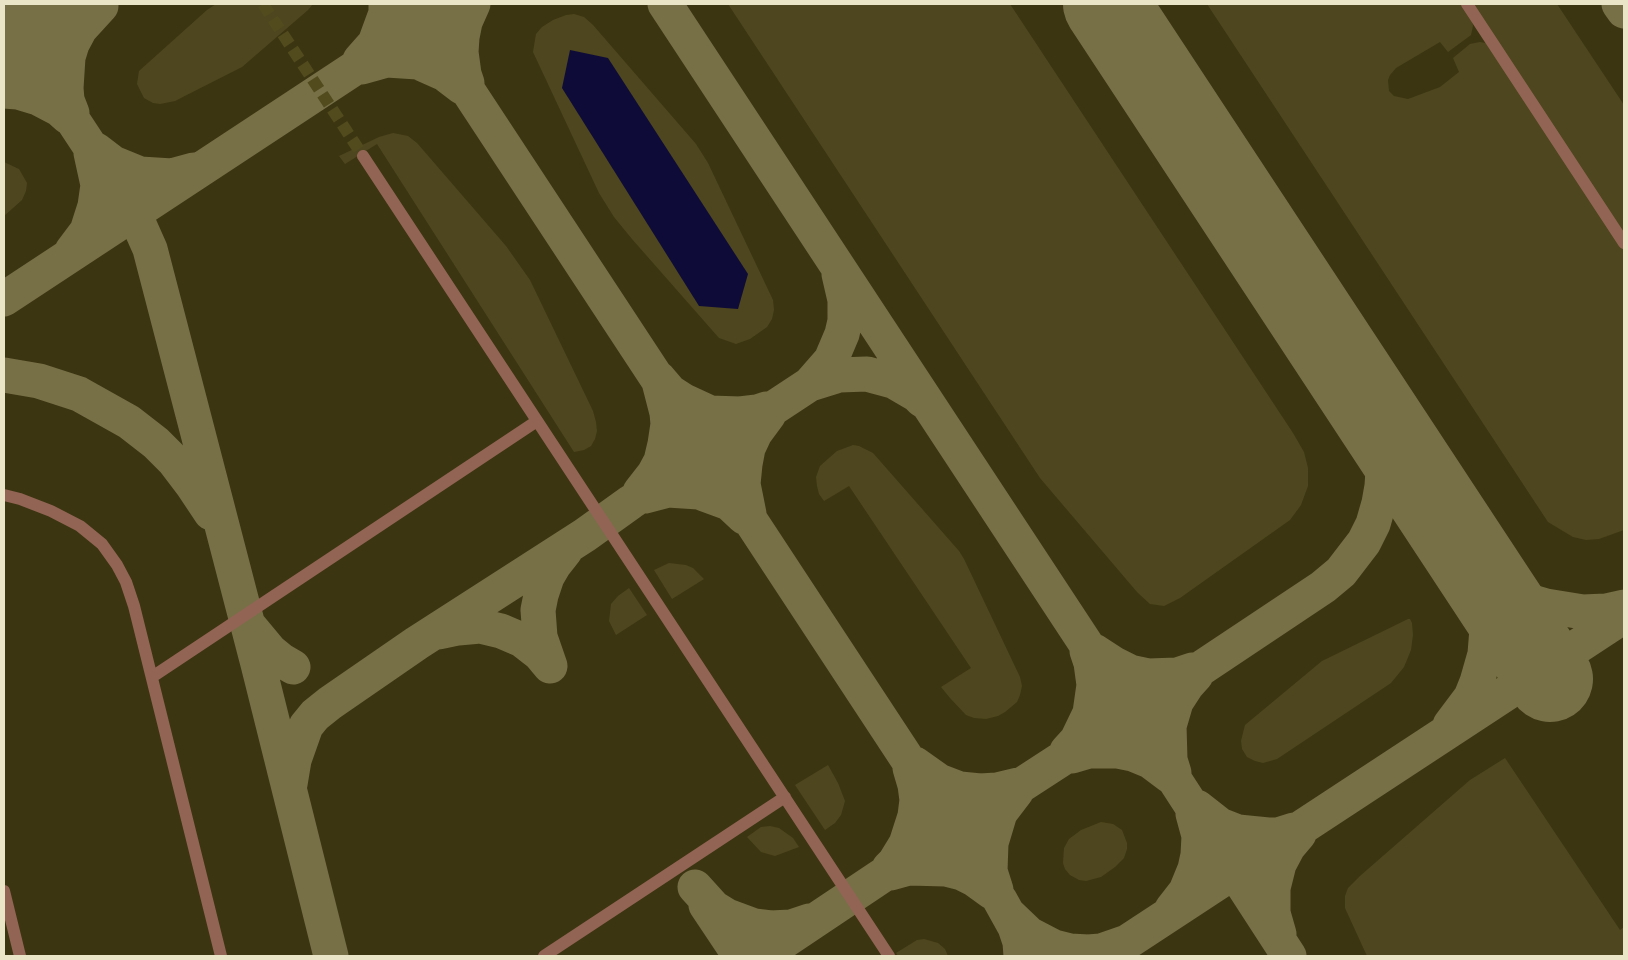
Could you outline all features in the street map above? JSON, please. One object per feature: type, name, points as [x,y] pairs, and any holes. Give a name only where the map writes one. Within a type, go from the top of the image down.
[{"type":"lane","points":[[1466,4],[1624,243]]},
{"type":"lane","points":[[363,156],[889,956]]},
{"type":"lane","points":[[152,677],[538,421]]},
{"type":"lane","points":[[4,495],[51,511],[80,526],[102,544],[117,564],[126,582],[134,606],[221,956]]},
{"type":"lane","points":[[544,956],[784,797]]},
{"type":"lane","points":[[4,891],[20,956]]},
{"type":"shaded area","points":[[4,4],[1624,4],[1624,956],[4,956]]},
{"type":"shaded area","points":[[216,4],[313,4],[242,67],[175,101],[160,104],[153,103],[144,98],[137,84],[139,71]]},
{"type":"shaded area","points":[[728,4],[1010,4],[1304,452],[1308,468],[1308,486],[1301,505],[1290,520],[1180,598],[1164,606],[1150,604],[1137,592],[1040,478]]},
{"type":"shaded area","points":[[1207,4],[1462,4],[1472,19],[1471,35],[1448,52],[1440,42],[1396,68],[1388,80],[1389,91],[1394,96],[1408,99],[1440,87],[1459,72],[1453,58],[1470,44],[1486,43],[1624,249],[1624,530],[1599,539],[1586,540],[1573,537],[1548,522]]},
{"type":"shaded area","points":[[1471,4],[1557,4],[1624,105],[1624,237]]},
{"type":"shaded area","points":[[574,14],[584,17],[593,25],[696,144],[708,163],[773,300],[774,310],[772,319],[767,327],[750,339],[736,344],[719,338],[632,239],[614,217],[599,193],[533,52],[536,34],[542,27],[553,20]]},
{"type":"shaded area","points":[[570,50],[608,58],[748,274],[738,309],[699,306],[562,88]]},
{"type":"shaded area","points":[[393,133],[408,136],[417,143],[506,246],[530,280],[593,411],[597,431],[591,446],[574,452],[377,144],[345,164],[339,156],[379,137]]},
{"type":"shaded area","points":[[4,162],[19,169],[27,183],[22,200],[4,216]]},
{"type":"shaded area","points":[[853,445],[873,453],[964,559],[1020,677],[1022,686],[1017,702],[998,716],[986,719],[966,715],[941,687],[971,668],[849,486],[824,501],[819,494],[816,477],[820,466],[837,451]]},
{"type":"shaded area","points":[[669,563],[686,565],[693,568],[704,579],[672,599],[654,570]]},
{"type":"shaded area","points":[[629,588],[647,615],[616,635],[609,621],[611,604]]},
{"type":"shaded area","points":[[1408,619],[1412,623],[1411,650],[1404,667],[1391,683],[1277,759],[1263,763],[1247,757],[1242,749],[1241,741],[1245,725],[1322,661]]},
{"type":"shaded area","points":[[1505,758],[1620,930],[1624,927],[1624,956],[1367,956],[1345,908],[1345,896],[1348,888],[1470,780]]},
{"type":"shaded area","points":[[828,765],[845,801],[841,815],[835,823],[825,830],[795,785]]},
{"type":"shaded area","points":[[1101,822],[1113,824],[1122,830],[1127,843],[1124,858],[1101,877],[1086,881],[1079,880],[1070,875],[1065,869],[1063,863],[1064,848],[1069,839],[1081,830]]},
{"type":"shaded area","points":[[761,827],[779,828],[793,838],[799,847],[775,856],[761,852],[747,837]]},
{"type":"shaded area","points":[[924,939],[938,943],[945,949],[948,956],[898,956],[896,953],[917,940]]},
{"type":"taxiway","points":[[6,4],[34,15],[62,17],[78,15],[101,6]]},
{"type":"taxiway","points":[[360,60],[375,43],[386,13],[386,4]]},
{"type":"taxiway","points":[[411,4],[1000,900],[1015,927],[1020,942],[1021,956]]},
{"type":"taxiway","points":[[4,299],[452,4]]},
{"type":"taxiway","points":[[467,83],[461,52],[462,37],[465,22],[473,4]]},
{"type":"taxiway","points":[[665,4],[1289,956]]},
{"type":"taxiway","points":[[1619,4],[1624,11]]},
{"type":"taxiway","points":[[72,113],[67,100],[66,88],[68,57],[80,29],[101,6]]},
{"type":"taxiway","points":[[4,16],[134,213],[150,249],[258,664],[331,956]]},
{"type":"taxiway","points":[[4,70],[49,40]]},
{"type":"taxiway","points":[[362,67],[387,60],[418,62],[445,74],[462,87]]},
{"type":"taxiway","points":[[4,91],[18,92],[38,98],[59,109],[68,117]]},
{"type":"taxiway","points":[[96,150],[113,163],[140,174],[172,176],[194,170]]},
{"type":"taxiway","points":[[72,251],[87,231],[95,206],[98,185],[91,153]]},
{"type":"taxiway","points":[[810,384],[831,360],[842,334],[845,321],[845,300],[839,274]]},
{"type":"taxiway","points":[[290,784],[294,760],[306,726],[315,715],[330,703],[417,643],[585,535],[631,502],[810,384],[839,375],[867,374],[893,381],[922,400]]},
{"type":"taxiway","points":[[4,375],[39,381],[79,394],[129,422],[156,443],[174,461],[211,513]]},
{"type":"taxiway","points":[[640,492],[661,461],[665,444],[668,424],[667,413],[658,378],[670,392],[710,413],[740,414],[766,409]]},
{"type":"taxiway","points":[[762,956],[1203,667],[1323,587],[1341,572],[1364,542],[1373,524],[1382,486],[1383,471],[1380,438],[1363,395]]},
{"type":"taxiway","points":[[749,514],[743,484],[748,448],[755,433],[769,414]]},
{"type":"taxiway","points":[[645,496],[668,490],[699,492],[729,503],[744,517]]},
{"type":"taxiway","points":[[1450,725],[1471,697],[1477,682],[1485,654],[1488,616],[1481,585],[1472,564],[1455,535]]},
{"type":"taxiway","points":[[550,666],[540,637],[538,610],[547,577],[565,551]]},
{"type":"taxiway","points":[[1473,556],[1504,586],[1529,601],[1546,606],[1583,612],[1606,611],[1624,607]]},
{"type":"taxiway","points":[[1106,956],[1624,616]]},
{"type":"taxiway","points":[[439,632],[480,626],[501,631],[522,640],[540,654],[550,666]]},
{"type":"taxiway","points":[[250,627],[270,651],[293,667]]},
{"type":"taxiway","points":[[1067,751],[1077,740],[1090,713],[1094,685],[1087,651]]},
{"type":"taxiway","points":[[1094,651],[1130,672],[1149,676],[1177,675],[1192,670]]},
{"type":"taxiway","points":[[1174,773],[1170,760],[1169,726],[1176,702],[1196,675]]},
{"type":"taxiway","points":[[1072,756],[1089,751],[1118,751],[1133,754],[1150,761],[1170,776]]},
{"type":"taxiway","points":[[915,764],[939,781],[960,789],[997,790],[1018,785]]},
{"type":"taxiway","points":[[889,868],[906,844],[915,816],[917,800],[910,768]]},
{"type":"taxiway","points":[[996,890],[990,871],[991,843],[1000,813],[1016,792]]},
{"type":"taxiway","points":[[1197,807],[1220,825],[1238,832],[1278,835],[1294,830]]},
{"type":"taxiway","points":[[1172,909],[1186,891],[1195,869],[1199,836],[1193,814]]},
{"type":"taxiway","points":[[1279,934],[1273,913],[1273,888],[1279,864],[1288,847],[1299,834]]},
{"type":"taxiway","points":[[891,873],[909,868],[946,869],[962,873],[992,892]]},
{"type":"taxiway","points":[[695,887],[714,908],[727,916],[754,926],[771,928],[791,927],[809,921]]},
{"type":"taxiway","points":[[706,905],[740,956]]},
{"type":"taxiway","points":[[1008,914],[1029,934],[1054,947],[1070,951],[1101,951],[1127,942]]},
{"type":"runway","points":[[1106,4],[1550,679]]},
{"type":"tunnel","points":[[263,4],[363,156]]}]
